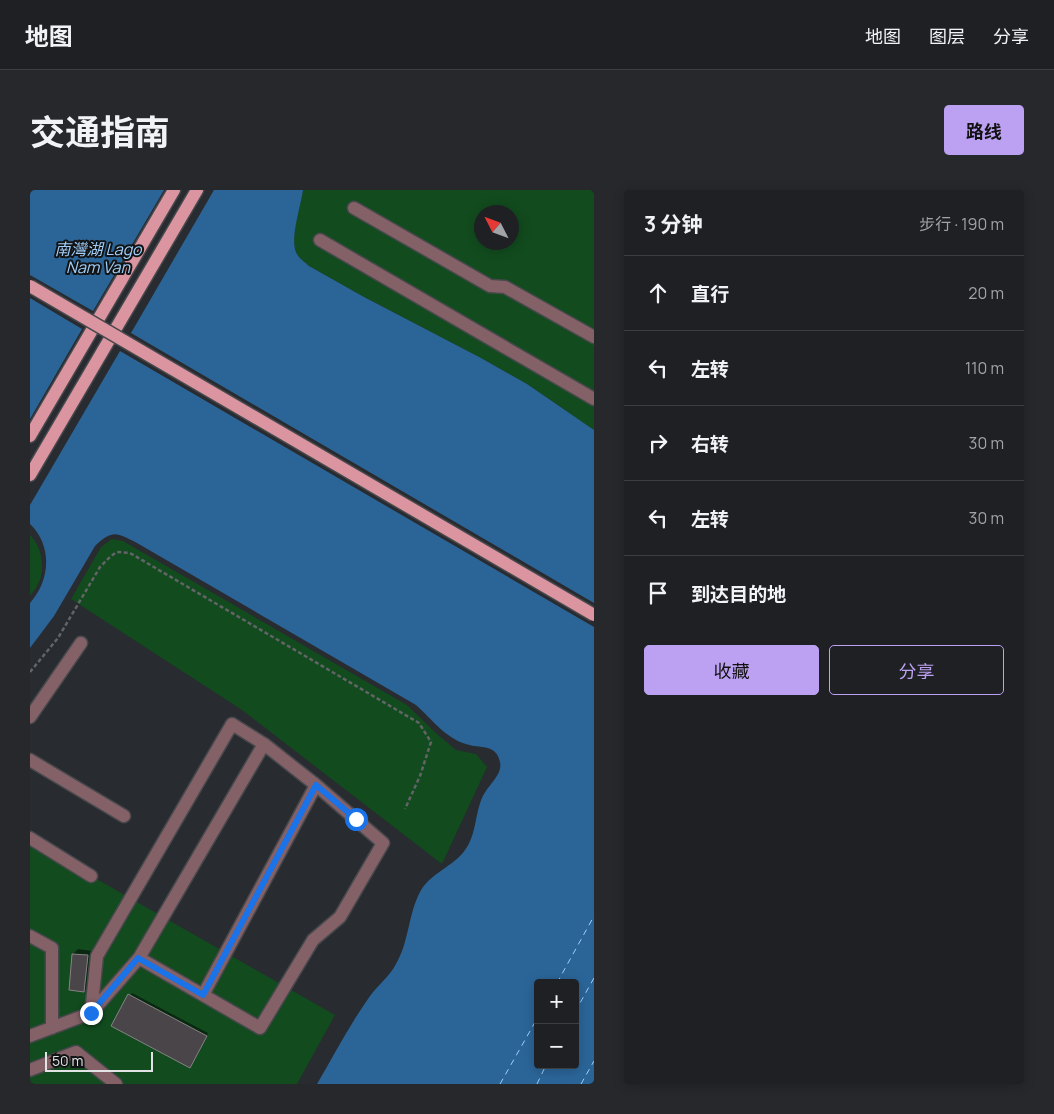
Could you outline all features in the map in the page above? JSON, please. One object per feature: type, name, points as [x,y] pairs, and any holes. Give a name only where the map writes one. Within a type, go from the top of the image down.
[{"type":"main road","points":[[30,436],[174,190]]},
{"type":"main road","points":[[30,475],[197,190]]},
{"type":"main road","points":[[30,286],[594,615]]},
{"type":"lane","points":[[354,208],[490,286],[505,287],[592,331]]},
{"type":"lane","points":[[320,240],[594,399]]},
{"type":"lane","points":[[30,717],[81,643]]},
{"type":"lane","points":[[91,1013],[96,956],[232,724],[264,744],[316,785],[383,843],[340,917],[313,940],[260,1028],[138,958]]},
{"type":"lane","points":[[30,1036],[91,1013],[138,958],[264,744]]},
{"type":"lane","points":[[30,760],[124,816]]},
{"type":"lane","points":[[203,995],[316,785]]},
{"type":"lane","points":[[30,838],[91,876]]},
{"type":"lane","points":[[30,936],[52,948],[52,1028]]},
{"type":"lane","points":[[30,1070],[76,1052],[116,1084]]},
{"type":"path","points":[[30,672],[58,638],[105,562],[117,552],[130,553],[419,723],[431,742],[420,776],[405,809]]},
{"type":"green space","points":[[303,190],[594,190],[594,430],[527,384],[309,266],[298,256],[294,246]]},
{"type":"green space","points":[[30,535],[39,548],[42,565],[39,582],[30,595]]},
{"type":"green space","points":[[112,539],[123,541],[407,705],[456,750],[476,754],[487,767],[442,864],[242,710],[71,599],[101,547]]},
{"type":"green space","points":[[30,841],[335,1015],[297,1084],[30,1084]]},
{"type":"water","name":"南灣湖 Lago Nam Van","points":[[30,190],[303,190],[294,246],[298,256],[309,266],[527,384],[594,430],[594,1084],[317,1084],[363,1007],[396,964],[404,947],[413,910],[420,892],[434,876],[457,859],[467,847],[473,834],[479,805],[499,771],[500,762],[498,756],[491,749],[458,741],[439,728],[416,705],[137,543],[120,535],[115,534],[106,537],[95,546],[54,616],[30,648],[30,603],[42,584],[46,564],[43,543],[30,524]]},
{"type":"pier","points":[[164,190],[214,190],[131,333],[594,603],[594,627],[120,351],[30,505],[30,419],[82,329],[30,298],[30,275],[93,311]]},
{"type":"building","points":[[72,954],[88,955],[84,992],[69,990]]},
{"type":"building","points":[[128,994],[207,1036],[190,1068],[111,1026]]},
{"type":"ferry route","points":[[559,979],[594,916]]},
{"type":"ferry route","points":[[579,1005],[594,978]]},
{"type":"ferry route","points":[[500,1084],[534,1024]]},
{"type":"ferry route","points":[[581,1084],[594,1061]]},
{"type":"ferry route","points":[[537,1084],[544,1069]]},
{"type":"route","points":[[91,1013],[138,958],[203,995],[316,785],[356,819]]}]
